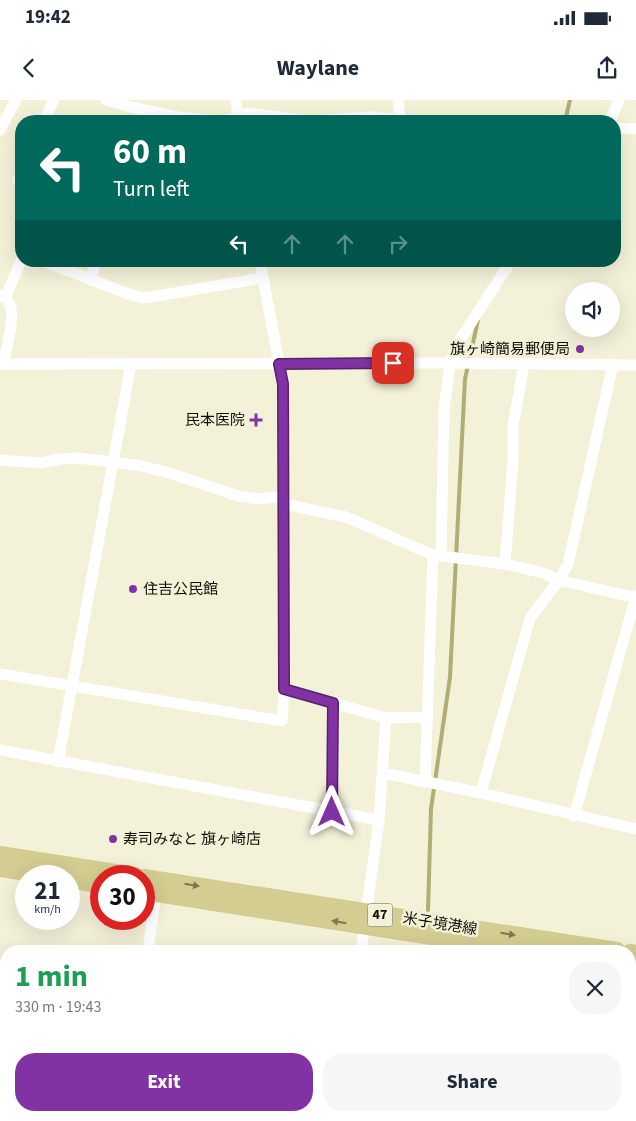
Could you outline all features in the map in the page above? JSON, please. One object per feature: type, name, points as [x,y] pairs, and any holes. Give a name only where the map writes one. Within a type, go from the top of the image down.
[{"type":"main road","points":[[0,855],[90,869]]},
{"type":"main road","points":[[0,868],[15,870]]},
{"type":"main road","name":"米子境港線","points":[[155,880],[495,945]]},
{"type":"main road","name":"米子境港線","points":[[155,893],[568,945]]},
{"type":"street","points":[[0,130],[16,100]]},
{"type":"street","points":[[47,115],[54,100]]},
{"type":"street","points":[[106,100],[168,115]]},
{"type":"street","points":[[236,100],[238,115]]},
{"type":"street","points":[[398,100],[400,115]]},
{"type":"street","points":[[613,115],[619,100]]},
{"type":"street","points":[[244,115],[247,113],[263,115]]},
{"type":"street","points":[[621,128],[636,129]]},
{"type":"street","points":[[18,267],[2,297],[8,300],[11,308],[11,320],[1,364],[450,363],[636,365]]},
{"type":"street","points":[[58,267],[131,295],[145,298],[263,278]]},
{"type":"street","points":[[90,280],[94,267]]},
{"type":"street","points":[[0,674],[282,721],[284,689],[283,384],[261,267]]},
{"type":"street","points":[[425,781],[444,409],[450,363],[456,346],[507,267]]},
{"type":"street","points":[[58,762],[131,364]]},
{"type":"street","points":[[505,564],[513,459],[513,425],[524,364]]},
{"type":"street","points":[[480,793],[530,618],[559,580],[568,564],[613,364]]},
{"type":"street","points":[[0,460],[40,463],[77,458],[142,466],[238,496],[284,500],[346,517],[437,555],[505,564],[559,580],[636,597],[574,816]]},
{"type":"street","points":[[284,689],[386,718],[428,717]]},
{"type":"street","points":[[332,812],[333,703]]},
{"type":"street","points":[[362,945],[379,820],[386,718]]},
{"type":"street","points":[[0,750],[379,820]]},
{"type":"street","points":[[383,773],[636,829]]},
{"type":"street","points":[[148,945],[149,930]]},
{"type":"waterway","points":[[566,115],[570,100]]},
{"type":"waterway","points":[[428,910],[431,809],[450,677],[465,379],[478,320]]},
{"type":"place","name":"旗ヶ崎簡易郵便局","points":[[580,349]]},
{"type":"place","name":"民本医院","points":[[256,420]]},
{"type":"place","name":"住吉公民館","points":[[133,589]]},
{"type":"place","name":"寿司みなと 旗ヶ崎店","points":[[113,839]]},
{"type":"route","points":[[332,812],[333,703],[284,689],[283,384],[279,364],[393,363]]}]
